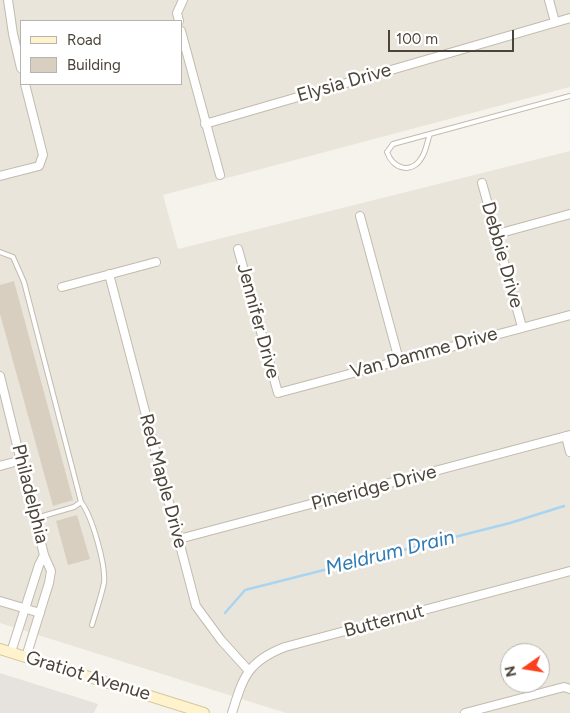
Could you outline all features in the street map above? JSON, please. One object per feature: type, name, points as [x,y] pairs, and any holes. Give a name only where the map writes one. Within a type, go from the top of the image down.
[{"type":"main road","name":"Gratiot Avenue","points":[[0,649],[204,713]]},
{"type":"street","points":[[8,0],[20,64]]},
{"type":"street","points":[[549,0],[555,22]]},
{"type":"street","points":[[179,20],[177,13],[182,1]]},
{"type":"street","name":"Elysia Drive","points":[[205,124],[570,18]]},
{"type":"street","points":[[182,35],[220,175]]},
{"type":"street","points":[[0,176],[39,166],[42,160],[43,155],[25,85]]},
{"type":"street","name":"Debbie Drive","points":[[482,182],[522,327]]},
{"type":"street","points":[[497,234],[570,214]]},
{"type":"street","points":[[360,216],[399,360]]},
{"type":"street","name":"Jennifer Drive","points":[[238,250],[278,393]]},
{"type":"street","points":[[62,287],[156,262]]},
{"type":"street","name":"Red Maple Drive","points":[[109,274],[196,606],[249,671]]},
{"type":"street","name":"Van Damme Drive","points":[[278,393],[570,315]]},
{"type":"street","name":"Philadelphia","points":[[0,376],[44,555],[50,565],[51,576],[26,657]]},
{"type":"street","points":[[568,436],[570,452]]},
{"type":"street","name":"Pineridge Drive","points":[[179,539],[568,436]]},
{"type":"street","points":[[0,466],[22,460]]},
{"type":"street","name":"Philadelphia","points":[[11,652],[39,565],[44,555]]},
{"type":"street","name":"Butternut","points":[[232,713],[249,671],[264,655],[285,647],[570,571]]},
{"type":"street","points":[[0,601],[40,613]]},
{"type":"street","points":[[465,713],[564,687],[570,688]]},
{"type":"lane","points":[[430,134],[422,157],[416,164],[408,168],[397,167],[390,162],[386,152],[393,144],[570,96]]},
{"type":"lane","points":[[0,252],[13,257],[24,282],[82,502],[88,510],[102,565],[104,582],[92,624]]},
{"type":"lane","points":[[36,518],[74,507],[82,502]]},
{"type":"shaded area","points":[[0,0],[570,0],[570,87],[163,195],[178,249],[570,151],[570,713],[286,713],[0,623]]},
{"type":"shaded area","points":[[0,673],[98,704],[94,713],[0,713]]},
{"type":"building","points":[[14,281],[73,500],[53,506],[0,314],[0,285]]},
{"type":"building","points":[[77,515],[90,559],[68,565],[56,521]]},
{"type":"waterway","name":"Meldrum Drain","points":[[225,613],[245,590],[510,523],[564,506]]}]
